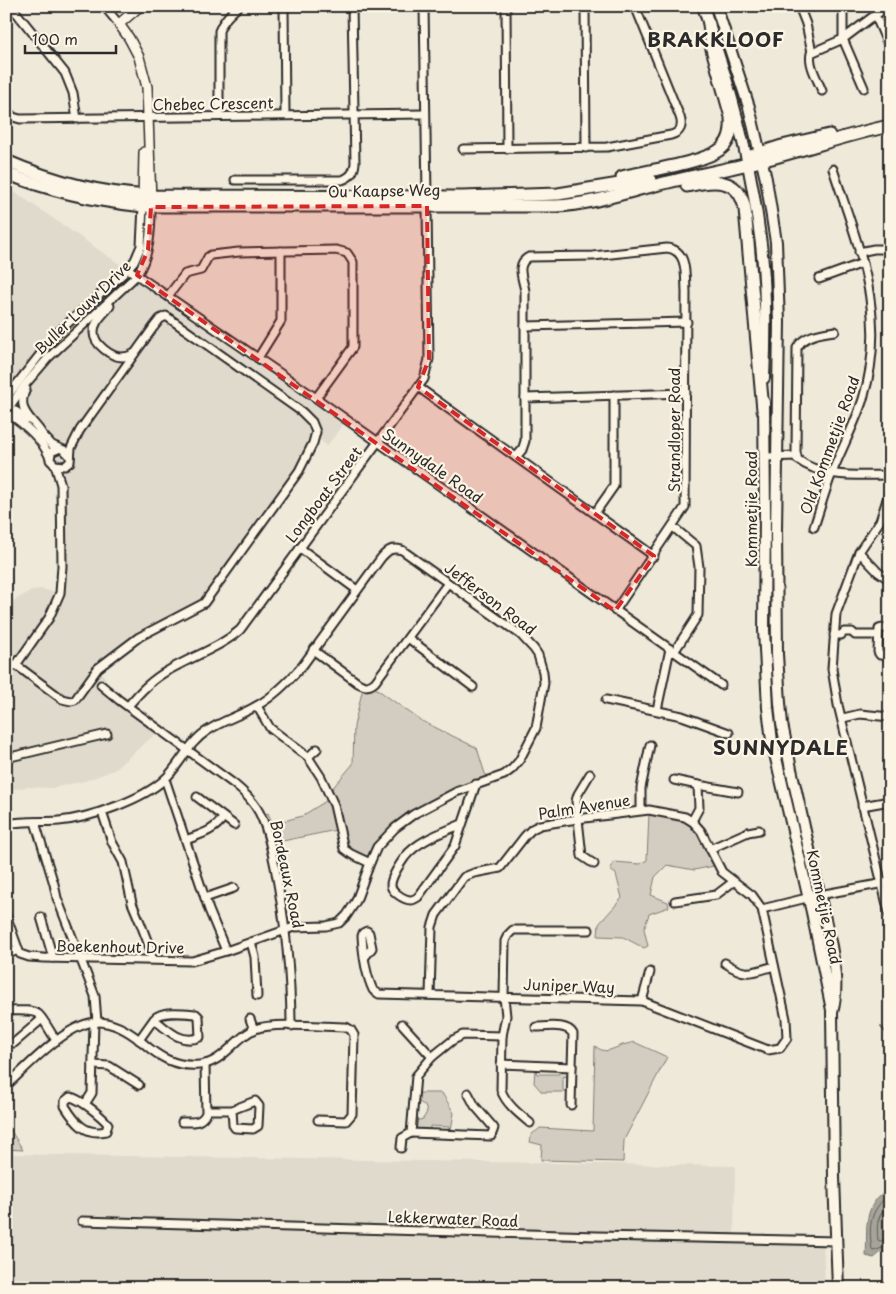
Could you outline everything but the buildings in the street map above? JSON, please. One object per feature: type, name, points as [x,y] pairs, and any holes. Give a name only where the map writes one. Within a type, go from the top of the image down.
[{"type":"main road","name":"Kommetjie Road","points":[[703,6],[731,92],[747,161],[761,246],[765,323],[763,410],[765,457],[764,630],[768,708],[772,741],[832,1013],[834,1177],[838,1288]]},
{"type":"main road","name":"Kommetjie Road","points":[[716,6],[749,107],[761,157],[776,242],[779,322],[777,639],[780,703],[782,724],[833,959],[836,997],[832,1013]]},
{"type":"main road","points":[[583,191],[603,182],[709,156],[723,148],[731,134],[731,116],[712,49],[709,24]]},
{"type":"main road","name":"Ou Kaapse Weg","points":[[427,201],[501,207],[556,206],[598,200],[761,157],[782,146],[846,132],[866,131],[890,126]]},
{"type":"main road","name":"Ou Kaapse Weg","points":[[6,161],[61,182],[114,192],[147,201]]},
{"type":"main road","name":"Ou Kaapse Weg","points":[[6,173],[53,190],[110,202],[427,201],[583,191],[747,161]]},
{"type":"main road","points":[[598,200],[639,196],[710,182],[728,184],[738,192],[744,209],[763,410]]},
{"type":"street","points":[[11,6],[65,73],[73,93],[77,119]]},
{"type":"street","points":[[104,6],[119,24],[140,6]]},
{"type":"street","points":[[219,116],[219,32],[228,16],[239,6]]},
{"type":"street","points":[[284,6],[285,115]]},
{"type":"street","points":[[235,180],[342,180],[347,179],[355,169],[352,6]]},
{"type":"street","name":"Longboat Street","points":[[128,706],[144,688],[161,675],[223,643],[240,630],[378,443],[426,374],[429,359],[424,6]]},
{"type":"street","points":[[506,6],[507,149]]},
{"type":"street","points":[[584,6],[586,148]]},
{"type":"street","points":[[463,149],[618,146],[679,132],[682,126],[670,88],[635,6]]},
{"type":"street","points":[[798,6],[806,24],[812,52],[810,56],[811,64],[822,91]]},
{"type":"street","points":[[844,6],[843,39],[864,88]]},
{"type":"street","points":[[812,52],[843,39],[890,6]]},
{"type":"street","points":[[875,15],[890,49]]},
{"type":"street","name":"Buller Louw Drive","points":[[7,410],[33,375],[137,275],[148,250],[144,138],[148,120],[147,87],[134,47],[119,24]]},
{"type":"street","name":"Chebec Crescent","points":[[6,109],[17,119],[148,120],[219,116],[425,114]]},
{"type":"street","name":"Old Kommetjie Road","points":[[814,527],[832,474],[860,407],[872,360],[873,316],[868,281],[833,168]]},
{"type":"street","name":"Buller Louw Drive","points":[[6,398],[57,334],[128,269],[135,260],[141,246],[147,201]]},
{"type":"street","name":"Strandloper Road","points":[[525,326],[525,291],[520,269],[523,261],[529,257],[593,256],[667,248],[678,251],[683,258],[687,322],[685,509],[615,611]]},
{"type":"street","points":[[859,252],[874,249],[890,249]]},
{"type":"street","points":[[258,358],[281,321],[281,251]]},
{"type":"street","points":[[168,296],[185,274],[201,270],[211,255],[240,252],[343,251],[353,262],[353,347],[316,398]]},
{"type":"street","points":[[819,278],[862,263]]},
{"type":"street","name":"Sunnydale Road","points":[[128,269],[316,398],[721,685]]},
{"type":"street","points":[[121,374],[120,364],[112,354],[101,346],[94,333],[98,320],[123,290]]},
{"type":"street","points":[[6,669],[16,665],[49,618],[60,593],[62,566],[61,485],[63,473],[70,462],[71,448],[80,430],[160,319],[167,317],[302,412],[312,422],[316,432],[313,443],[299,471],[204,603],[139,637],[98,668],[75,700],[68,701],[62,699],[16,665]]},
{"type":"street","points":[[516,457],[522,450],[525,441],[525,326],[687,322]]},
{"type":"street","points":[[797,456],[797,348],[804,340],[818,334],[835,331]]},
{"type":"street","points":[[40,432],[24,409],[23,398],[25,390],[65,343]]},
{"type":"street","points":[[112,354],[121,357],[135,353]]},
{"type":"street","points":[[418,387],[654,556]]},
{"type":"street","points":[[525,398],[686,393]]},
{"type":"street","points":[[595,513],[614,486],[614,395]]},
{"type":"street","points":[[7,410],[21,414],[52,445],[67,451],[70,457]]},
{"type":"street","points":[[7,410],[33,434],[47,451],[51,462],[62,467],[68,465]]},
{"type":"street","points":[[49,456],[51,452],[60,449],[80,430]]},
{"type":"street","points":[[765,457],[797,456],[804,463],[832,474],[890,474]]},
{"type":"street","points":[[55,465],[61,485]]},
{"type":"street","points":[[890,490],[880,521],[859,552],[837,608],[837,635],[832,676],[880,884],[884,891],[890,917]]},
{"type":"street","points":[[658,710],[672,651],[698,617],[699,567],[696,546],[673,527]]},
{"type":"street","points":[[300,548],[357,590]]},
{"type":"street","name":"Jefferson Road","points":[[188,750],[208,730],[257,706],[291,679],[386,552],[395,548],[402,550],[521,635],[534,649],[543,672],[543,688],[536,725],[522,756],[509,772],[446,797],[400,824],[380,842],[370,862],[356,901],[342,920],[332,926],[294,927],[286,930]]},
{"type":"street","points":[[859,552],[881,575],[890,580]]},
{"type":"street","points":[[313,650],[358,684],[367,687],[375,682],[448,583]]},
{"type":"street","points":[[890,628],[880,628],[878,635],[879,654],[890,656]]},
{"type":"street","points":[[837,635],[844,632],[852,632],[855,635],[878,635]]},
{"type":"street","points":[[408,638],[473,687]]},
{"type":"street","name":"Bordeaux Road","points":[[101,685],[244,793],[258,810],[265,825],[270,844],[286,930],[291,1026]]},
{"type":"street","points":[[606,700],[694,719],[729,733]]},
{"type":"street","points":[[257,706],[270,728],[308,757],[321,777],[330,795],[336,814],[342,846],[351,854],[370,862]]},
{"type":"street","points":[[843,718],[860,714],[890,717]]},
{"type":"street","points":[[7,755],[107,734]]},
{"type":"street","points":[[641,810],[641,788],[650,745]]},
{"type":"street","points":[[308,757],[317,749]]},
{"type":"street","points":[[6,824],[71,819],[102,812],[146,792],[164,779],[188,750]]},
{"type":"street","points":[[590,774],[576,798],[582,856],[594,864]]},
{"type":"street","points":[[164,779],[205,898],[226,951]]},
{"type":"street","points":[[674,780],[738,792]]},
{"type":"street","points":[[462,824],[438,834],[406,855],[392,882],[391,888],[393,891],[408,900],[418,897],[455,846],[476,784]]},
{"type":"street","points":[[698,785],[699,808],[692,821],[697,826],[722,872],[752,895],[762,909],[774,966],[757,971],[743,972],[737,971],[725,963]]},
{"type":"street","points":[[198,797],[234,825]]},
{"type":"street","points":[[862,806],[890,802]]},
{"type":"street","name":"Palm Avenue","points":[[430,995],[432,924],[439,910],[462,879],[470,874],[500,868],[525,836],[536,826],[641,810],[680,816],[692,821]]},
{"type":"street","points":[[102,812],[112,842],[123,862],[132,903],[150,948],[152,959]]},
{"type":"street","points":[[186,840],[210,831],[223,818]]},
{"type":"street","points":[[35,822],[57,898],[95,996],[92,1094],[85,1104]]},
{"type":"street","points":[[710,849],[748,832],[759,830]]},
{"type":"street","points":[[676,901],[716,895],[733,882]]},
{"type":"street","points":[[762,909],[819,895],[890,882]]},
{"type":"street","points":[[205,898],[234,888]]},
{"type":"street","points":[[6,915],[18,950],[6,955]]},
{"type":"street","points":[[41,916],[53,958]]},
{"type":"street","name":"Boekenhout Drive","points":[[18,950],[29,958],[192,961],[286,930]]},
{"type":"street","points":[[530,1123],[511,1106],[503,1095],[501,1088],[502,1036],[506,1016],[504,997],[505,944],[508,935],[513,930],[589,930]]},
{"type":"street","points":[[251,942],[255,957],[258,996]]},
{"type":"street","name":"Juniper Way","points":[[364,958],[369,979],[375,992],[382,994],[642,1001],[768,1050],[780,1048],[786,1040],[786,1019],[774,966]]},
{"type":"street","points":[[642,1001],[650,972]]},
{"type":"street","points":[[6,1011],[34,1012],[41,1016],[56,1040]]},
{"type":"street","points":[[139,1040],[154,1019],[158,1015],[164,1014],[196,1014],[199,1018],[200,1036],[190,1039],[179,1038],[154,1019]]},
{"type":"street","points":[[6,1042],[11,1044],[17,1041],[42,1019]]},
{"type":"street","points":[[250,1020],[254,1030]]},
{"type":"street","points":[[6,1086],[56,1040],[78,1027],[95,1022],[124,1030],[157,1055],[173,1063],[190,1066],[205,1064],[224,1054],[244,1036],[260,1028],[291,1026],[346,1027],[354,1033],[351,1117],[344,1121],[318,1120]]},
{"type":"street","points":[[402,1024],[432,1056]]},
{"type":"street","points":[[536,1027],[567,1028],[573,1034],[572,1105]]},
{"type":"street","points":[[411,1133],[416,1076],[432,1056],[453,1040],[464,1035],[502,1036]]},
{"type":"street","points":[[182,1122],[200,1121],[205,1116],[205,1064]]},
{"type":"street","points":[[501,1064],[572,1067]]},
{"type":"street","points":[[93,1065],[109,1066],[139,1086]]},
{"type":"street","points":[[400,1148],[402,1138],[411,1133],[491,1136],[494,1128],[475,1106],[468,1093]]},
{"type":"street","points":[[72,1097],[85,1104],[106,1122],[108,1127],[106,1131],[87,1131],[76,1122],[64,1106],[66,1100],[72,1097]]},
{"type":"street","points":[[206,1110],[232,1110],[253,1101],[257,1102],[260,1106],[258,1127],[253,1129],[235,1128],[232,1110]]},
{"type":"street","name":"Lekkerwater Road","points":[[82,1221],[836,1241]]},
{"type":"highlighted area","points":[[427,206],[429,359],[418,387],[654,556],[615,611],[137,275],[148,250],[151,207]]},
{"type":"shaded area","points":[[6,186],[346,420],[327,446],[320,440],[311,452],[304,474],[209,607],[147,636],[100,672],[106,678],[101,685],[160,730],[114,770],[85,781],[52,788],[27,787],[6,790],[6,605],[31,591],[39,589],[60,593],[61,485],[47,451],[6,412]]},
{"type":"shaded area","points":[[374,687],[420,720],[477,748],[485,774],[488,776],[454,790],[403,818],[387,831],[369,855],[364,857],[346,847],[330,791],[353,764],[354,726],[362,692],[364,689]]},
{"type":"shaded area","points":[[324,789],[336,830],[273,843],[265,814],[268,813],[273,824],[302,816],[326,801],[322,790]]},
{"type":"shaded area","points":[[649,814],[685,820],[691,824],[699,834],[714,866],[694,870],[667,865],[655,877],[651,895],[668,902],[669,907],[649,914],[644,929],[648,946],[644,948],[623,937],[598,936],[599,924],[622,898],[616,874],[610,870],[614,862],[640,864],[647,860]]},
{"type":"shaded area","points":[[634,1042],[667,1057],[624,1140],[623,1162],[541,1160],[542,1145],[530,1142],[532,1134],[540,1128],[593,1131],[595,1046],[607,1051]]},
{"type":"shaded area","points":[[535,1068],[537,1074],[559,1074],[559,1068],[566,1070],[569,1076],[563,1077],[563,1090],[569,1092],[542,1092],[534,1083]]},
{"type":"shaded area","points":[[416,1093],[442,1093],[454,1113],[451,1130],[455,1130],[455,1133],[449,1132],[449,1127],[430,1126],[430,1132],[417,1131],[415,1129],[415,1121],[423,1119],[427,1112],[425,1106],[416,1100]]},
{"type":"shaded area","points":[[6,1123],[23,1150],[6,1149]]},
{"type":"shaded area","points":[[6,1154],[735,1166],[734,1238],[823,1240],[825,1288],[6,1288]]},
{"type":"water","points":[[890,1187],[890,1249],[874,1258],[866,1256],[867,1226],[870,1210],[874,1202]]},
{"type":"waterway","points":[[881,1027],[890,1037]]},
{"type":"district","name":"BRAKKLOOF","points":[[716,39]]},
{"type":"district","name":"SUNNYDALE","points":[[781,747]]}]
